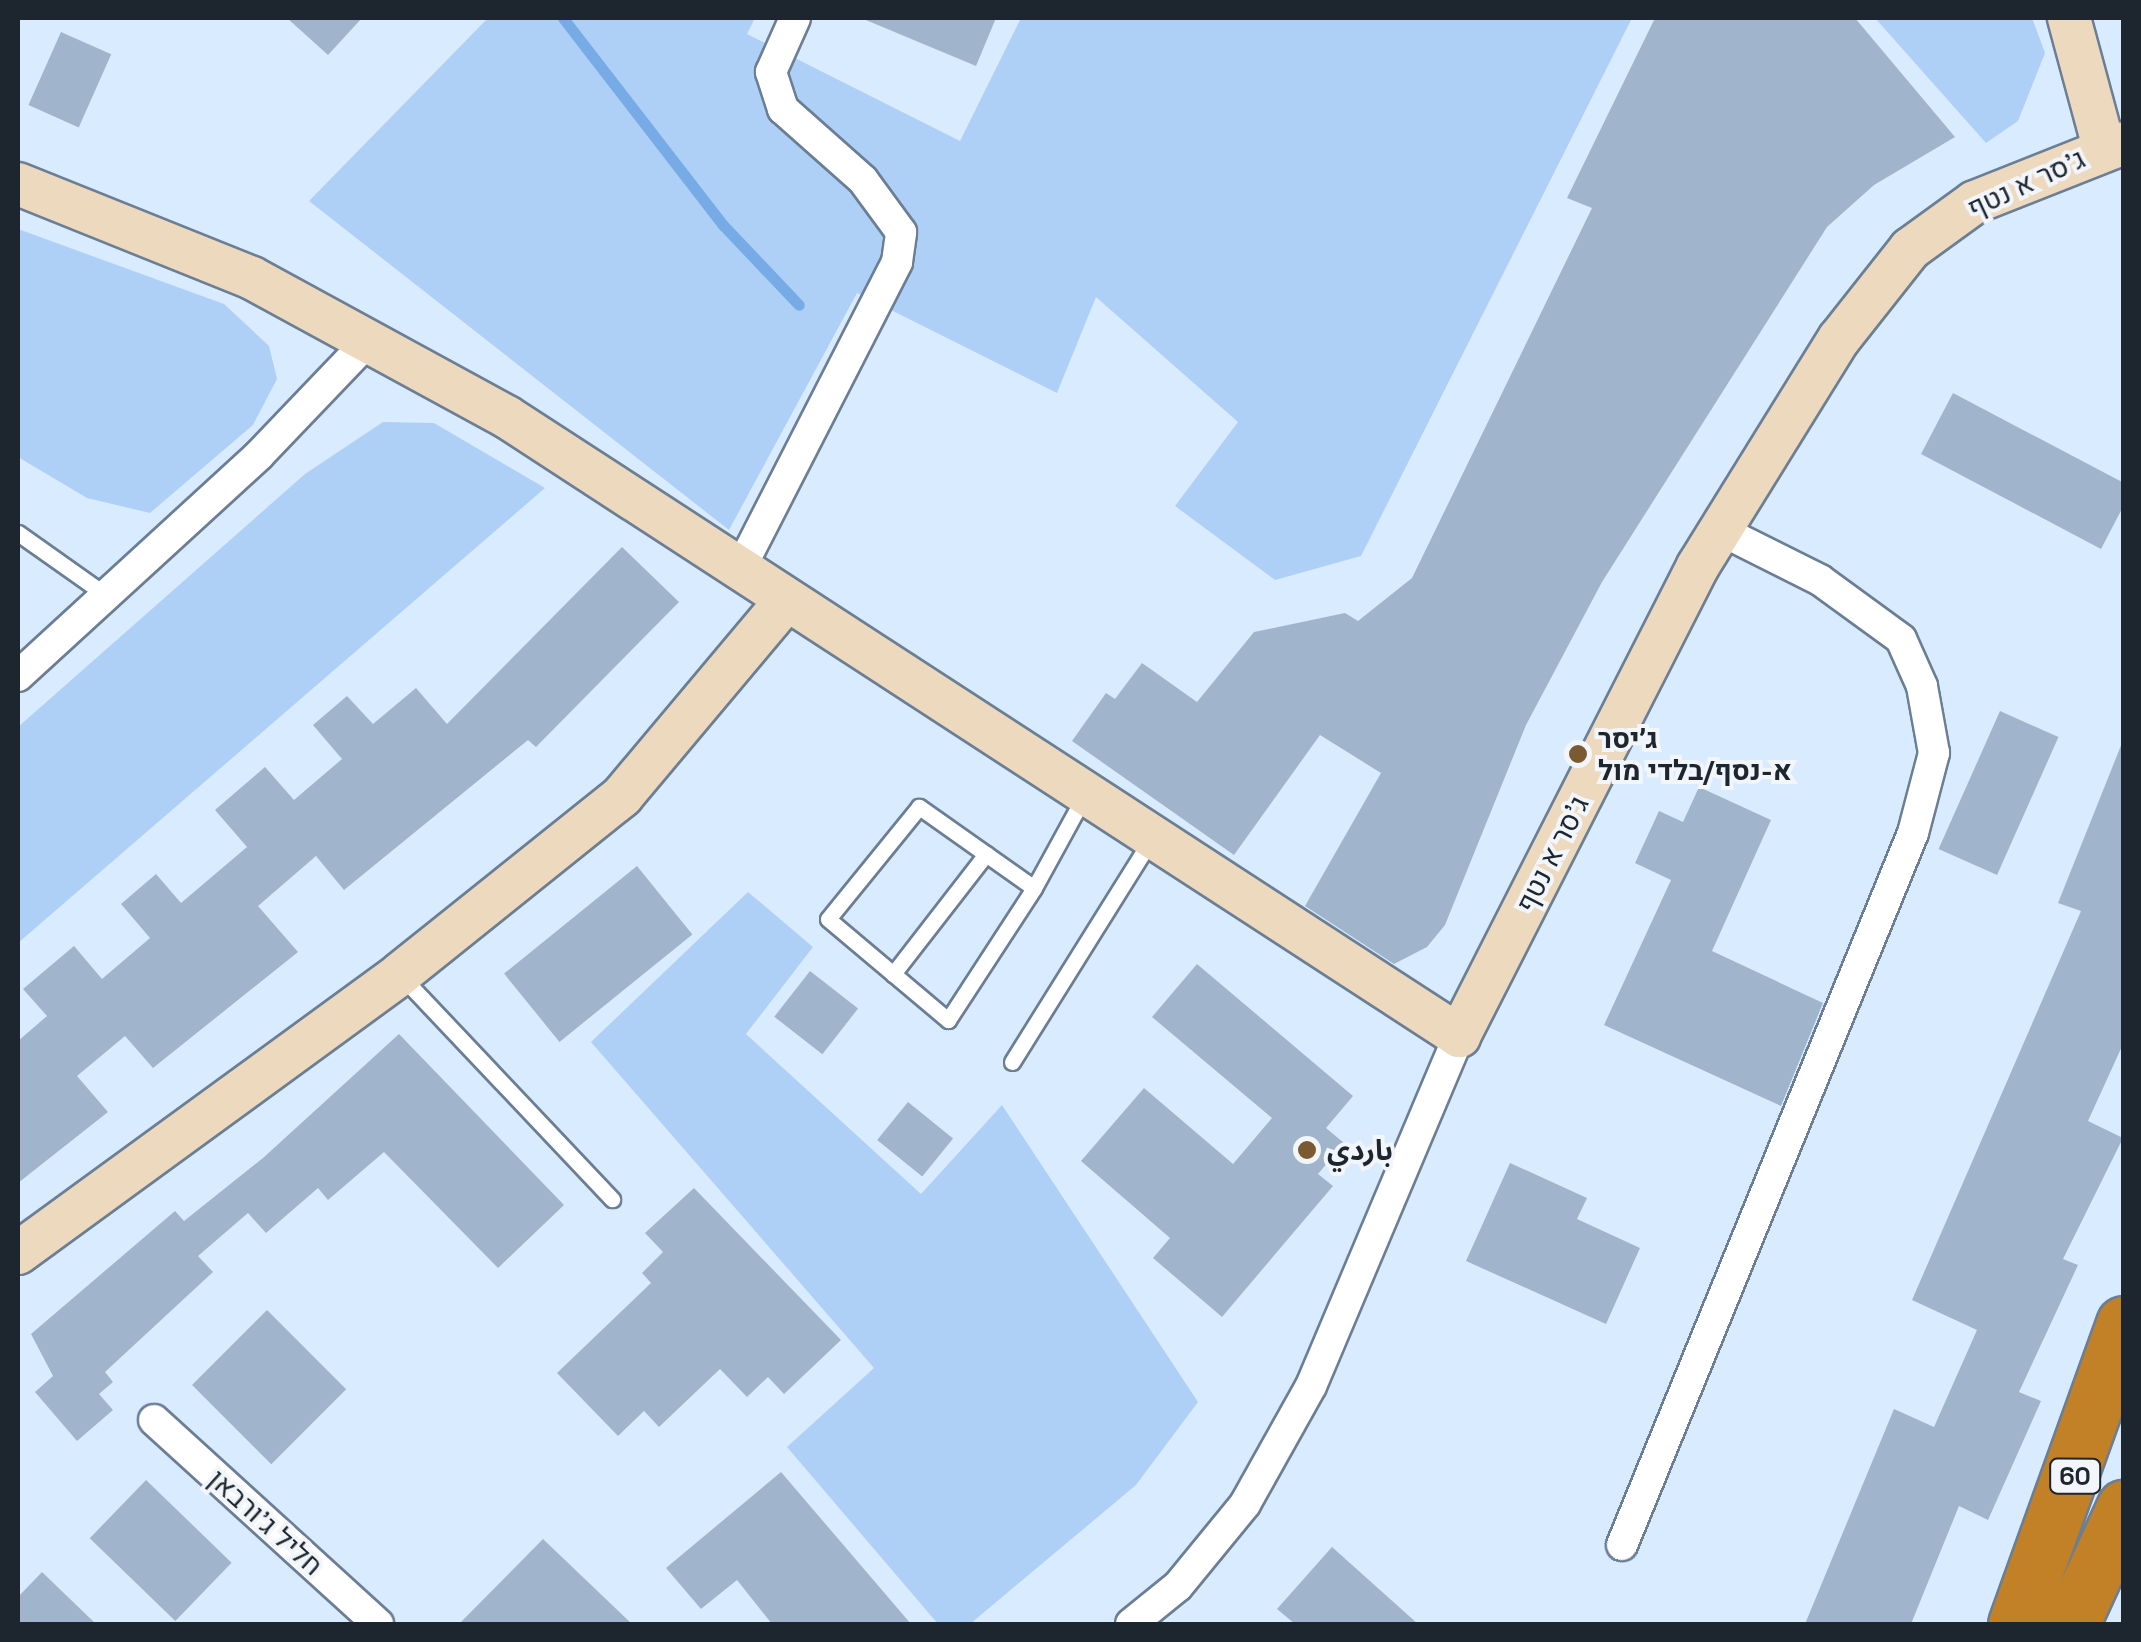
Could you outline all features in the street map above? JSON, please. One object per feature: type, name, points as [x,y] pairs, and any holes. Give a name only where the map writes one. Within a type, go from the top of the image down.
[{"type":"highway","name":"60","points":[[2016,1624],[2124,1324]]},
{"type":"highway","name":"60","points":[[2071,1624],[2124,1508]]},
{"type":"street","points":[[739,571],[897,262],[901,232],[863,180],[782,109],[771,72],[795,18]]},
{"type":"street","points":[[2070,18],[2114,145]]},
{"type":"street","name":"ג'סר א נטף","points":[[1131,1624],[1178,1586],[1254,1487],[1311,1386],[1459,1036],[1720,530],[1839,338],[1910,249],[1975,202],[2114,145]]},
{"type":"street","points":[[18,184],[113,216],[371,338],[1459,1036]]},
{"type":"street","points":[[18,676],[371,338]]},
{"type":"street","points":[[1622,1545],[1913,832],[1934,753],[1922,686],[1901,639],[1820,580],[1720,530]]},
{"type":"street","points":[[18,1253],[400,974],[622,796],[785,602]]},
{"type":"street","name":"חליל ג'ורבאן","points":[[154,1420],[378,1624]]},
{"type":"lane","points":[[18,533],[106,595]]},
{"type":"lane","points":[[1034,888],[919,807],[828,919],[948,1020],[1034,888],[1085,795]]},
{"type":"lane","points":[[1012,1062],[1152,838]]},
{"type":"lane","points":[[893,974],[986,854]]},
{"type":"lane","points":[[400,974],[612,1200]]},
{"type":"shaded area","points":[[488,18],[755,18],[747,34],[960,141],[1021,18],[1632,18],[1361,556],[1275,580],[1175,506],[1238,422],[1096,297],[1057,393],[857,293],[729,530],[309,201]]},
{"type":"shaded area","points":[[1875,18],[2032,18],[2045,53],[2018,121],[1986,143]]},
{"type":"shaded area","points":[[18,229],[224,304],[269,346],[277,379],[253,425],[150,513],[87,498],[18,457]]},
{"type":"shaded area","points":[[383,422],[434,423],[545,488],[18,943],[18,727],[305,474]]},
{"type":"shaded area","points":[[748,892],[813,947],[746,1034],[921,1194],[1002,1105],[1198,1402],[1136,1485],[970,1624],[938,1624],[787,1447],[874,1368],[591,1042]]},
{"type":"building","points":[[287,18],[362,18],[328,55]]},
{"type":"building","points":[[861,18],[996,18],[976,66]]},
{"type":"building","points":[[1655,18],[1855,18],[1955,137],[1874,185],[1827,227],[1602,582],[1526,725],[1445,925],[1427,947],[1394,964],[1305,906],[1381,773],[1320,735],[1234,855],[1072,741],[1106,693],[1115,699],[1142,663],[1197,702],[1254,632],[1345,613],[1358,621],[1412,578],[1592,208],[1567,198]]},
{"type":"building","points":[[61,32],[111,54],[79,127],[28,105]]},
{"type":"building","points":[[1953,393],[2124,483],[2124,505],[2101,549],[1921,454]]},
{"type":"building","points":[[622,547],[679,602],[536,747],[528,740],[344,890],[316,856],[258,906],[298,952],[153,1068],[125,1036],[77,1076],[108,1112],[18,1183],[18,1041],[47,1016],[23,989],[74,946],[102,979],[150,938],[121,904],[156,874],[181,903],[247,847],[215,810],[265,767],[294,800],[342,759],[313,725],[347,696],[373,724],[416,688],[447,724]]},
{"type":"building","points":[[2000,711],[2058,737],[1997,875],[1939,849]]},
{"type":"building","points":[[2124,738],[2124,1042],[2088,1121],[2123,1138],[2063,1259],[2078,1265],[2019,1392],[2041,1401],[1988,1520],[1959,1506],[1911,1624],[1805,1624],[1894,1409],[1934,1427],[1977,1330],[1912,1300],[2081,911],[2058,903]]},
{"type":"building","points":[[1699,787],[1771,820],[1712,951],[1823,1003],[1781,1106],[1604,1025],[1671,880],[1635,863],[1659,811],[1683,822]]},
{"type":"building","points":[[637,866],[692,934],[559,1042],[504,974]]},
{"type":"building","points":[[1197,964],[1353,1096],[1326,1128],[1344,1143],[1318,1174],[1333,1186],[1222,1317],[1153,1258],[1170,1238],[1081,1161],[1144,1088],[1233,1164],[1272,1118],[1152,1017]]},
{"type":"building","points":[[810,971],[858,1009],[822,1054],[774,1017]]},
{"type":"building","points":[[399,1034],[564,1205],[498,1268],[384,1152],[328,1200],[318,1188],[266,1233],[248,1213],[198,1256],[213,1272],[105,1372],[113,1382],[99,1394],[113,1410],[77,1441],[35,1392],[53,1376],[31,1334],[175,1211],[184,1221],[263,1158]]},
{"type":"building","points":[[908,1102],[953,1139],[922,1177],[877,1140]]},
{"type":"building","points":[[1510,1163],[1587,1198],[1577,1219],[1640,1248],[1606,1324],[1466,1261]]},
{"type":"building","points":[[694,1188],[841,1340],[784,1394],[768,1377],[747,1397],[720,1369],[659,1427],[644,1411],[618,1436],[557,1373],[651,1283],[642,1273],[663,1252],[645,1233]]},
{"type":"building","points":[[267,1310],[346,1389],[271,1464],[192,1385]]},
{"type":"building","points":[[781,1472],[911,1624],[772,1624],[737,1580],[701,1609],[666,1568]]},
{"type":"building","points":[[146,1480],[232,1563],[175,1621],[90,1538]]},
{"type":"building","points":[[543,1539],[632,1624],[459,1624]]},
{"type":"building","points":[[1332,1547],[1418,1624],[1295,1624],[1277,1609]]},
{"type":"building","points":[[42,1572],[96,1624],[18,1624],[18,1597]]},
{"type":"waterway","points":[[563,18],[723,225],[799,305]]},
{"type":"place","name":"ג׳יסר א-נסף/בלדי מול","points":[[1578,754]]},
{"type":"place","name":"باردي","points":[[1307,1150]]}]
